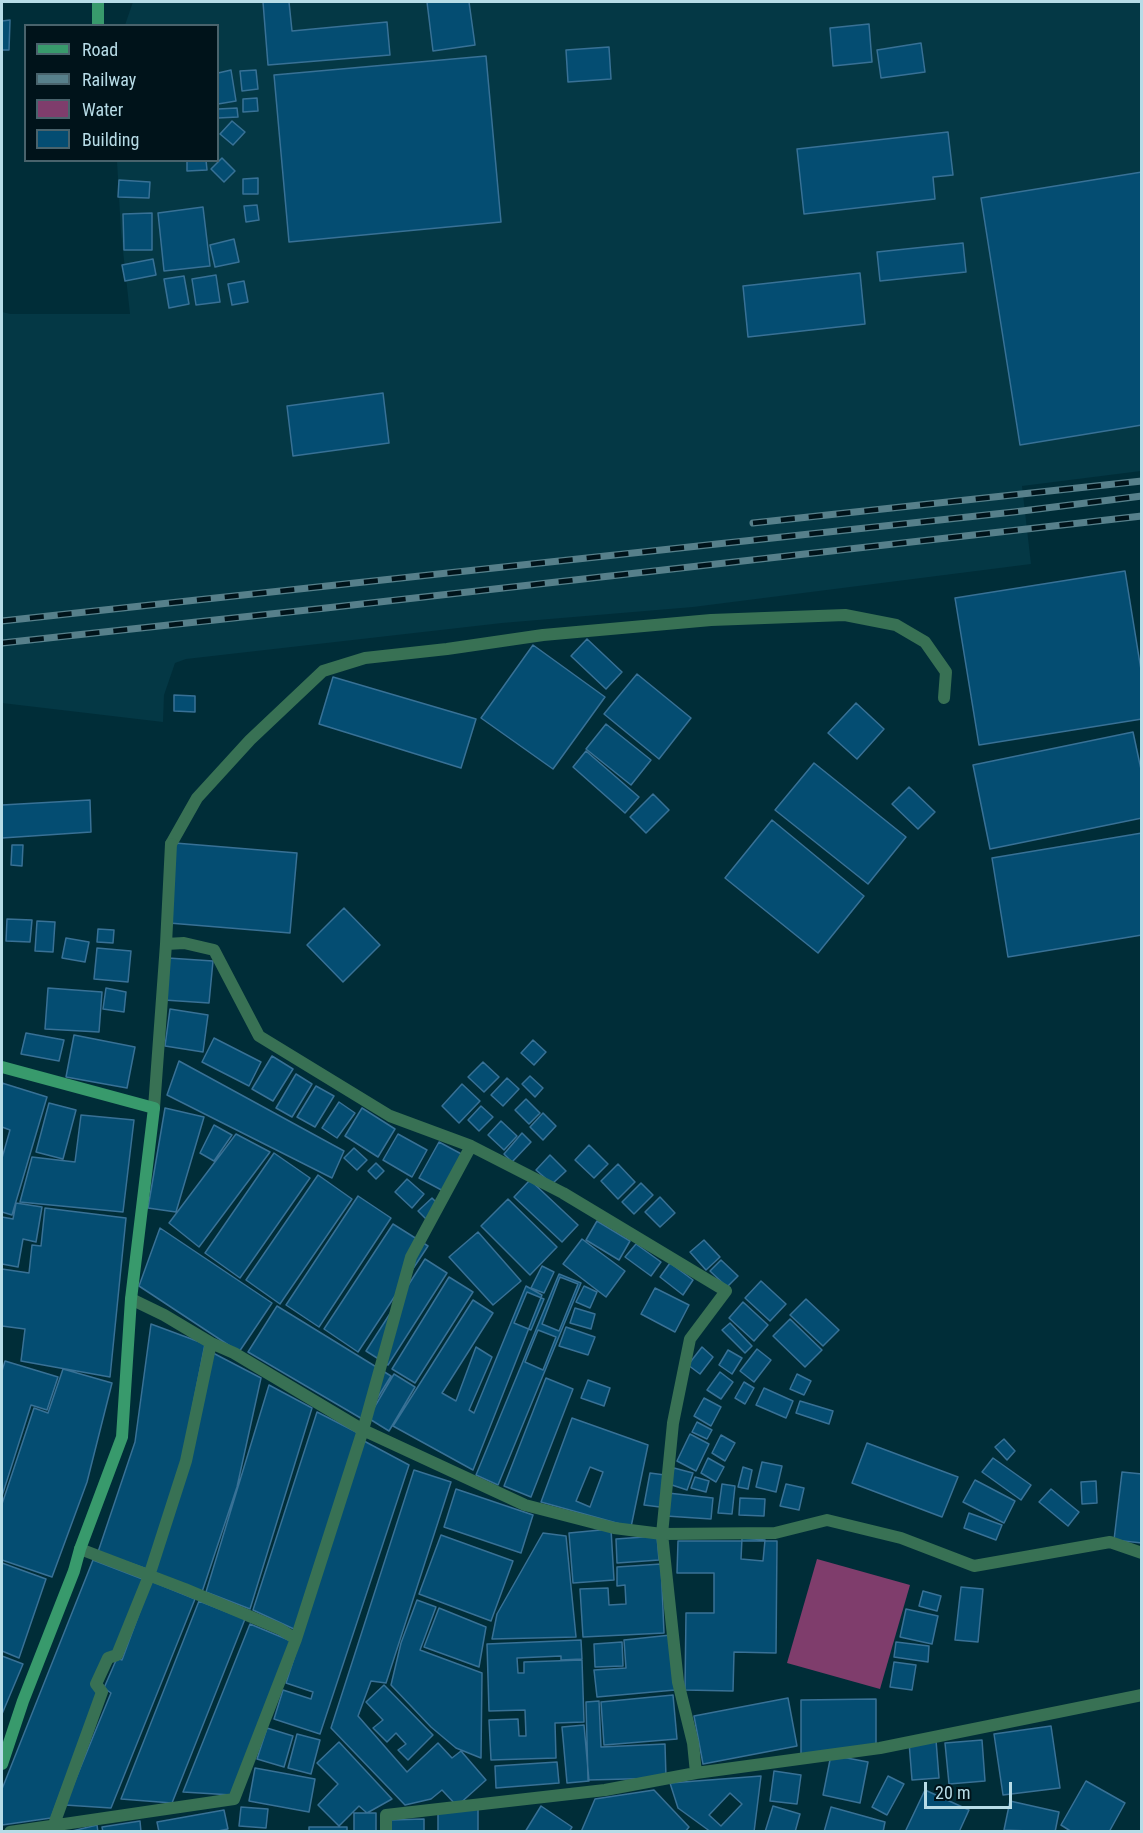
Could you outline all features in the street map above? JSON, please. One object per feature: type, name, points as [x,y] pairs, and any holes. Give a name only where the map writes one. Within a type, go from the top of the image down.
[{"type":"street","points":[[98,2],[98,24]]},
{"type":"street","points":[[2,1764],[23,1701],[74,1571],[122,1437],[131,1299],[154,1108],[171,844],[197,798],[250,740],[323,671],[365,658],[586,631],[711,620],[845,615],[896,624],[925,642],[946,672],[944,698]]},
{"type":"street","points":[[166,944],[184,943],[214,950],[259,1036],[390,1116],[471,1146],[563,1193],[726,1291],[690,1339],[673,1423],[662,1534],[678,1682],[693,1743],[696,1773]]},
{"type":"street","points":[[2,1067],[154,1108]]},
{"type":"street","points":[[10,1832],[234,1799],[296,1639],[363,1430],[411,1257],[471,1146]]},
{"type":"street","points":[[131,1299],[164,1315],[211,1343],[234,1353],[363,1430],[525,1506],[614,1528],[662,1534],[775,1533],[827,1520],[901,1538],[974,1566],[1110,1542],[1142,1553]]},
{"type":"street","points":[[53,1827],[102,1692],[96,1684],[108,1658],[117,1655],[149,1576],[186,1461],[211,1343]]},
{"type":"street","points":[[80,1549],[280,1629],[296,1639]]},
{"type":"street","points":[[386,1832],[386,1815],[605,1790],[696,1773],[880,1748],[1142,1695]]},
{"type":"shaded area","points":[[133,2],[1141,2],[1141,471],[1022,486],[1031,564],[693,607],[502,623],[186,659],[175,663],[164,695],[163,722],[2,703],[2,312],[10,314],[130,314],[121,233],[117,162],[219,162],[219,24],[125,24]]},
{"type":"water","points":[[817,1559],[910,1585],[880,1689],[787,1663]]},
{"type":"building","points":[[263,2],[289,2],[292,31],[387,22],[390,55],[268,65]]},
{"type":"building","points":[[427,2],[469,2],[475,45],[433,51]]},
{"type":"building","points":[[10,20],[9,50],[2,50],[2,21]]},
{"type":"building","points":[[869,24],[872,62],[833,66],[830,28]]},
{"type":"building","points":[[921,43],[925,72],[881,78],[877,50]]},
{"type":"building","points":[[609,47],[611,79],[568,82],[566,50]]},
{"type":"building","points":[[486,56],[501,222],[289,242],[274,75]]},
{"type":"building","points":[[231,70],[236,101],[219,104],[219,73]]},
{"type":"building","points":[[256,70],[258,89],[242,91],[240,71]]},
{"type":"building","points":[[257,98],[258,111],[243,112],[243,99]]},
{"type":"building","points":[[237,108],[238,117],[219,118],[219,109]]},
{"type":"building","points":[[232,121],[245,132],[233,145],[220,134]]},
{"type":"building","points":[[948,132],[953,175],[933,177],[935,199],[804,214],[797,149]]},
{"type":"building","points":[[222,158],[235,171],[224,182],[211,169]]},
{"type":"building","points":[[187,162],[206,162],[207,170],[187,171]]},
{"type":"building","points":[[1142,172],[1142,425],[1020,445],[981,198]]},
{"type":"building","points":[[258,178],[258,194],[243,194],[243,179]]},
{"type":"building","points":[[119,180],[150,182],[149,198],[118,197]]},
{"type":"building","points":[[257,205],[259,220],[246,222],[244,206]]},
{"type":"building","points":[[203,207],[210,266],[164,271],[158,213]]},
{"type":"building","points":[[152,213],[152,250],[124,250],[123,214]]},
{"type":"building","points":[[234,239],[239,262],[215,267],[210,245]]},
{"type":"building","points":[[963,243],[966,272],[880,281],[877,252]]},
{"type":"building","points":[[153,259],[156,275],[125,281],[122,265]]},
{"type":"building","points":[[860,273],[865,324],[748,337],[743,286]]},
{"type":"building","points":[[216,275],[220,302],[196,305],[192,279]]},
{"type":"building","points":[[184,276],[189,304],[169,308],[164,279]]},
{"type":"building","points":[[244,281],[248,302],[232,305],[228,284]]},
{"type":"building","points":[[383,393],[389,443],[293,456],[287,406]]},
{"type":"building","points":[[1125,571],[1142,676],[1142,719],[979,745],[955,598]]},
{"type":"building","points":[[587,639],[622,672],[606,689],[571,656]]},
{"type":"building","points":[[533,645],[605,697],[553,769],[481,718]]},
{"type":"building","points":[[637,674],[691,718],[659,759],[604,714]]},
{"type":"building","points":[[333,677],[476,719],[461,768],[319,724]]},
{"type":"building","points":[[174,695],[195,696],[195,712],[174,711]]},
{"type":"building","points":[[856,703],[884,729],[857,759],[828,733]]},
{"type":"building","points":[[606,724],[651,760],[631,785],[586,749]]},
{"type":"building","points":[[1133,732],[1142,774],[1142,818],[990,849],[973,765]]},
{"type":"building","points":[[586,751],[639,797],[625,813],[573,767]]},
{"type":"building","points":[[814,763],[906,837],[868,884],[775,810]]},
{"type":"building","points":[[909,787],[935,812],[918,829],[892,804]]},
{"type":"building","points":[[653,794],[669,810],[646,833],[630,817]]},
{"type":"building","points":[[90,800],[91,832],[2,838],[2,805]]},
{"type":"building","points":[[772,820],[864,896],[818,953],[725,878]]},
{"type":"building","points":[[1142,833],[1142,935],[1008,957],[992,858]]},
{"type":"building","points":[[175,843],[297,853],[290,933],[169,923]]},
{"type":"building","points":[[12,845],[23,845],[22,866],[11,865]]},
{"type":"building","points":[[344,908],[380,945],[343,982],[307,945]]},
{"type":"building","points":[[7,919],[32,920],[30,942],[6,941]]},
{"type":"building","points":[[37,921],[55,922],[53,952],[35,951]]},
{"type":"building","points":[[98,929],[114,930],[113,943],[97,942]]},
{"type":"building","points":[[66,938],[89,942],[85,962],[62,958]]},
{"type":"building","points":[[97,948],[131,951],[128,982],[94,979]]},
{"type":"building","points":[[168,958],[213,961],[209,1003],[164,1000]]},
{"type":"building","points":[[48,988],[102,992],[99,1032],[45,1029]]},
{"type":"building","points":[[106,988],[126,992],[124,1012],[103,1009]]},
{"type":"building","points":[[170,1009],[208,1015],[203,1052],[165,1046]]},
{"type":"building","points":[[26,1033],[64,1040],[59,1061],[21,1054]]},
{"type":"building","points":[[74,1035],[135,1047],[127,1088],[66,1077]]},
{"type":"building","points":[[214,1038],[261,1062],[249,1086],[202,1062]]},
{"type":"building","points":[[533,1040],[546,1052],[534,1065],[521,1053]]},
{"type":"building","points":[[272,1056],[293,1069],[273,1101],[252,1089]]},
{"type":"building","points":[[179,1061],[344,1151],[332,1178],[167,1095]]},
{"type":"building","points":[[483,1062],[499,1077],[484,1092],[468,1077]]},
{"type":"building","points":[[296,1074],[312,1084],[292,1117],[276,1108]]},
{"type":"building","points":[[530,1076],[543,1088],[535,1097],[522,1084]]},
{"type":"building","points":[[507,1078],[519,1089],[503,1106],[491,1095]]},
{"type":"building","points":[[2,1083],[47,1097],[12,1215],[2,1212],[2,1158],[10,1130],[2,1127]]},
{"type":"building","points":[[462,1084],[480,1101],[459,1123],[442,1106]]},
{"type":"building","points":[[316,1086],[334,1096],[315,1127],[297,1117]]},
{"type":"building","points":[[526,1099],[540,1113],[529,1124],[515,1110]]},
{"type":"building","points":[[339,1102],[355,1113],[337,1138],[322,1128]]},
{"type":"building","points":[[49,1103],[76,1110],[63,1159],[36,1152]]},
{"type":"building","points":[[481,1106],[493,1117],[479,1131],[468,1120]]},
{"type":"building","points":[[165,1108],[204,1117],[176,1212],[148,1208]]},
{"type":"building","points":[[362,1108],[395,1129],[378,1157],[345,1136]]},
{"type":"building","points":[[543,1113],[556,1126],[543,1140],[530,1127]]},
{"type":"building","points":[[81,1115],[134,1120],[123,1212],[20,1202],[32,1157],[75,1162]]},
{"type":"building","points":[[501,1121],[517,1136],[504,1150],[488,1135]]},
{"type":"building","points":[[214,1125],[232,1135],[214,1161],[200,1153]]},
{"type":"building","points":[[522,1133],[531,1142],[512,1162],[504,1154]]},
{"type":"building","points":[[236,1134],[270,1152],[199,1247],[169,1223]]},
{"type":"building","points":[[398,1134],[427,1150],[412,1177],[383,1160]]},
{"type":"building","points":[[439,1142],[467,1157],[447,1193],[419,1178]]},
{"type":"building","points":[[589,1145],[608,1164],[594,1178],[575,1160]]},
{"type":"building","points":[[354,1148],[367,1160],[357,1170],[344,1158]]},
{"type":"building","points":[[274,1153],[310,1178],[240,1278],[205,1253]]},
{"type":"building","points":[[550,1155],[566,1171],[552,1184],[536,1170]]},
{"type":"building","points":[[376,1163],[384,1171],[376,1179],[368,1171]]},
{"type":"building","points":[[618,1164],[635,1182],[618,1199],[601,1181]]},
{"type":"building","points":[[318,1175],[352,1199],[280,1304],[246,1280]]},
{"type":"building","points":[[407,1179],[424,1194],[412,1208],[395,1192]]},
{"type":"building","points":[[530,1180],[578,1225],[562,1242],[514,1197]]},
{"type":"building","points":[[641,1183],[653,1195],[634,1214],[622,1202]]},
{"type":"building","points":[[358,1196],[391,1218],[319,1327],[286,1305]]},
{"type":"building","points":[[660,1197],[675,1213],[660,1227],[645,1212]]},
{"type":"building","points":[[432,1198],[440,1206],[427,1220],[418,1211]]},
{"type":"building","points":[[508,1199],[557,1247],[530,1275],[481,1226]]},
{"type":"building","points":[[16,1203],[42,1207],[36,1242],[23,1239],[18,1267],[2,1264],[2,1217],[13,1219]]},
{"type":"building","points":[[45,1208],[126,1218],[110,1377],[21,1361],[25,1329],[2,1326],[2,1269],[29,1273],[32,1245],[41,1246]]},
{"type":"building","points":[[597,1221],[630,1241],[619,1260],[586,1240]]},
{"type":"building","points":[[393,1224],[428,1246],[358,1352],[324,1329]]},
{"type":"building","points":[[160,1228],[272,1303],[239,1352],[139,1286]]},
{"type":"building","points":[[478,1232],[521,1281],[493,1305],[449,1257]]},
{"type":"building","points":[[582,1239],[625,1271],[606,1297],[563,1264]]},
{"type":"building","points":[[704,1240],[720,1257],[706,1270],[690,1252]]},
{"type":"building","points":[[636,1244],[661,1262],[651,1276],[625,1257]]},
{"type":"building","points":[[425,1259],[447,1273],[388,1365],[366,1351]]},
{"type":"building","points":[[721,1260],[738,1276],[727,1287],[710,1271]]},
{"type":"building","points":[[670,1263],[693,1280],[683,1295],[660,1277]]},
{"type":"building","points":[[542,1266],[554,1272],[544,1293],[531,1288]]},
{"type":"building","points":[[559,1274],[581,1283],[498,1485],[476,1475]]},
{"type":"building","points":[[449,1277],[473,1292],[415,1383],[392,1369]]},
{"type":"building","points":[[560,1277],[578,1284],[559,1331],[542,1324]]},
{"type":"building","points":[[761,1281],[786,1304],[770,1321],[745,1298]]},
{"type":"building","points":[[526,1286],[542,1295],[473,1470],[393,1426],[473,1300],[493,1313],[442,1393],[456,1401],[476,1347],[492,1357],[469,1410],[474,1413]]},
{"type":"building","points":[[584,1286],[597,1292],[590,1308],[576,1302]]},
{"type":"building","points":[[655,1288],[689,1305],[675,1332],[641,1314]]},
{"type":"building","points":[[527,1292],[544,1299],[531,1330],[514,1323]]},
{"type":"building","points":[[806,1299],[839,1330],[823,1346],[790,1315]]},
{"type":"building","points":[[743,1302],[768,1325],[754,1341],[729,1318]]},
{"type":"building","points":[[277,1306],[391,1376],[364,1420],[248,1352]]},
{"type":"building","points":[[575,1308],[595,1314],[591,1329],[570,1323]]},
{"type":"building","points":[[790,1319],[822,1350],[805,1367],[773,1336]]},
{"type":"building","points":[[730,1323],[752,1346],[745,1353],[722,1330]]},
{"type":"building","points":[[151,1324],[205,1344],[183,1456],[147,1569],[98,1552],[135,1442]]},
{"type":"building","points":[[566,1327],[595,1337],[588,1355],[559,1346]]},
{"type":"building","points":[[538,1330],[556,1337],[543,1370],[525,1362]]},
{"type":"building","points":[[702,1347],[713,1357],[700,1374],[688,1365]]},
{"type":"building","points":[[757,1349],[771,1360],[754,1382],[740,1371]]},
{"type":"building","points":[[728,1350],[742,1358],[732,1374],[719,1365]]},
{"type":"building","points":[[213,1353],[261,1378],[237,1487],[202,1592],[153,1575]]},
{"type":"building","points":[[5,1361],[58,1377],[47,1410],[31,1405],[2,1496],[2,1371]]},
{"type":"building","points":[[63,1369],[112,1383],[87,1482],[52,1577],[2,1560],[2,1504],[34,1408],[48,1413]]},
{"type":"building","points":[[720,1372],[733,1382],[721,1399],[707,1390]]},
{"type":"building","points":[[394,1374],[415,1387],[389,1431],[368,1418]]},
{"type":"building","points":[[797,1374],[811,1381],[804,1395],[790,1389]]},
{"type":"building","points":[[546,1378],[573,1389],[531,1497],[504,1486]]},
{"type":"building","points":[[588,1380],[610,1388],[604,1406],[581,1398]]},
{"type":"building","points":[[744,1382],[754,1388],[745,1404],[735,1398]]},
{"type":"building","points":[[269,1385],[312,1408],[250,1609],[206,1592]]},
{"type":"building","points":[[764,1388],[793,1401],[786,1418],[756,1405]]},
{"type":"building","points":[[704,1398],[721,1407],[711,1426],[694,1416]]},
{"type":"building","points":[[800,1401],[833,1411],[829,1424],[796,1413]]},
{"type":"building","points":[[317,1412],[360,1434],[296,1630],[253,1610]]},
{"type":"building","points":[[572,1418],[648,1445],[631,1527],[541,1502]],"holes":[[[590,1467],[603,1472],[590,1507],[576,1501]]]},
{"type":"building","points":[[697,1422],[712,1430],[707,1439],[692,1432]]},
{"type":"building","points":[[690,1434],[709,1444],[696,1471],[677,1461]]},
{"type":"building","points":[[721,1435],[735,1443],[725,1461],[712,1453]]},
{"type":"building","points":[[1004,1439],[1015,1451],[1007,1460],[995,1447]]},
{"type":"building","points":[[364,1441],[409,1465],[320,1734],[274,1719],[283,1690],[311,1699],[313,1692],[286,1683]]},
{"type":"building","points":[[867,1443],[958,1477],[942,1517],[852,1483]]},
{"type":"building","points":[[708,1458],[724,1467],[716,1482],[701,1473]]},
{"type":"building","points":[[993,1458],[1031,1485],[1021,1500],[982,1472]]},
{"type":"building","points":[[762,1462],[782,1466],[776,1492],[756,1487]]},
{"type":"building","points":[[743,1467],[752,1470],[748,1489],[738,1487]]},
{"type":"building","points":[[674,1468],[693,1473],[687,1490],[669,1484]]},
{"type":"building","points":[[414,1470],[451,1482],[386,1683],[371,1681],[358,1716],[407,1772],[438,1743],[452,1758],[461,1751],[486,1780],[457,1806],[442,1790],[431,1799],[405,1805],[331,1728]]},
{"type":"building","points":[[1122,1472],[1142,1474],[1142,1543],[1114,1540]]},
{"type":"building","points":[[650,1473],[665,1475],[660,1507],[644,1505]]},
{"type":"building","points":[[695,1477],[709,1481],[706,1492],[691,1488]]},
{"type":"building","points":[[975,1480],[1015,1501],[1004,1523],[963,1502]]},
{"type":"building","points":[[1096,1481],[1097,1503],[1082,1504],[1081,1482]]},
{"type":"building","points":[[722,1484],[735,1486],[732,1514],[718,1513]]},
{"type":"building","points":[[786,1484],[804,1488],[799,1510],[780,1506]]},
{"type":"building","points":[[456,1489],[533,1515],[521,1553],[444,1527]]},
{"type":"building","points":[[1051,1489],[1079,1512],[1068,1526],[1039,1502]]},
{"type":"building","points":[[668,1493],[713,1498],[711,1519],[666,1516]]},
{"type":"building","points":[[740,1498],[765,1499],[764,1516],[739,1515]]},
{"type":"building","points":[[969,1513],[1002,1525],[996,1540],[964,1528]]},
{"type":"building","points":[[611,1529],[614,1580],[573,1583],[569,1533]]},
{"type":"building","points":[[543,1533],[566,1536],[576,1637],[492,1639],[497,1614]]},
{"type":"building","points":[[441,1535],[513,1561],[491,1621],[419,1594]]},
{"type":"building","points":[[657,1536],[659,1560],[617,1563],[616,1539]]},
{"type":"building","points":[[742,1538],[765,1540],[763,1561],[741,1559]]},
{"type":"building","points":[[678,1541],[777,1541],[776,1653],[734,1652],[733,1691],[685,1690],[686,1613],[714,1613],[714,1573],[677,1573]]},
{"type":"building","points":[[93,1560],[145,1580],[98,1692],[51,1818],[2,1825],[2,1789]]},
{"type":"building","points":[[2,1563],[46,1579],[19,1658],[2,1651]]},
{"type":"building","points":[[661,1564],[664,1633],[583,1637],[580,1589],[608,1588],[609,1605],[626,1604],[625,1585],[617,1586],[617,1567]]},
{"type":"building","points":[[151,1581],[195,1599],[111,1808],[65,1805],[111,1693],[104,1688],[117,1658],[122,1660]]},
{"type":"building","points":[[961,1587],[983,1589],[978,1642],[955,1640]]},
{"type":"building","points":[[923,1591],[941,1596],[937,1611],[919,1606]]},
{"type":"building","points":[[417,1600],[436,1607],[420,1650],[482,1673],[481,1758],[456,1748],[431,1727],[391,1685],[401,1643]]},
{"type":"building","points":[[199,1601],[245,1619],[172,1803],[121,1799]]},
{"type":"building","points":[[439,1608],[486,1627],[479,1667],[424,1647]]},
{"type":"building","points":[[906,1609],[938,1616],[932,1644],[900,1637]]},
{"type":"building","points":[[250,1624],[291,1641],[232,1795],[183,1792]]},
{"type":"building","points":[[671,1635],[675,1690],[597,1697],[594,1670],[626,1668],[624,1640]]},
{"type":"building","points":[[581,1640],[582,1659],[561,1660],[561,1656],[517,1658],[518,1673],[524,1673],[524,1662],[582,1660],[584,1722],[555,1723],[556,1758],[491,1760],[489,1720],[518,1719],[519,1736],[526,1736],[525,1710],[489,1711],[487,1644]]},
{"type":"building","points":[[622,1642],[623,1666],[595,1667],[594,1644]]},
{"type":"building","points":[[896,1642],[929,1646],[928,1662],[894,1657]]},
{"type":"building","points":[[2,1656],[23,1664],[2,1714]]},
{"type":"building","points":[[894,1662],[916,1665],[912,1690],[890,1687]]},
{"type":"building","points":[[384,1685],[433,1735],[408,1760],[398,1750],[406,1744],[396,1733],[387,1742],[373,1728],[383,1720],[366,1702]]},
{"type":"building","points":[[673,1695],[677,1739],[604,1745],[601,1702]]},
{"type":"building","points":[[788,1698],[797,1746],[703,1764],[694,1716]]},
{"type":"building","points":[[876,1699],[876,1746],[801,1755],[801,1700]]},
{"type":"building","points":[[599,1701],[601,1747],[665,1744],[666,1778],[588,1780],[586,1702]]},
{"type":"building","points":[[584,1725],[589,1781],[567,1783],[562,1727]]},
{"type":"building","points":[[1051,1726],[1060,1788],[1003,1795],[994,1734]]},
{"type":"building","points":[[267,1728],[293,1736],[284,1767],[257,1759]]},
{"type":"building","points":[[297,1734],[320,1740],[311,1774],[288,1768]]},
{"type":"building","points":[[936,1740],[939,1778],[912,1780],[909,1742]]},
{"type":"building","points":[[982,1740],[985,1781],[949,1784],[945,1743]]},
{"type":"building","points":[[339,1742],[392,1799],[367,1813],[359,1806],[339,1826],[318,1805],[338,1784],[317,1763]]},
{"type":"building","points":[[831,1755],[868,1762],[860,1803],[823,1795]]},
{"type":"building","points":[[557,1762],[559,1783],[496,1788],[495,1766]]},
{"type":"building","points":[[255,1768],[315,1779],[309,1812],[249,1801]]},
{"type":"building","points":[[774,1771],[801,1775],[797,1804],[770,1801]]},
{"type":"building","points":[[761,1776],[754,1832],[711,1832],[678,1808],[670,1783]],"holes":[[[730,1793],[742,1804],[721,1826],[709,1815]]]},
{"type":"building","points":[[888,1776],[904,1784],[887,1815],[872,1807]]},
{"type":"building","points":[[1086,1781],[1125,1803],[1109,1832],[1072,1832],[1061,1825]]},
{"type":"building","points":[[654,1790],[689,1827],[685,1832],[581,1832],[595,1799]]},
{"type":"building","points":[[925,1790],[969,1810],[959,1832],[905,1832]]},
{"type":"building","points":[[1010,1801],[1059,1812],[1055,1832],[1004,1830]]},
{"type":"building","points":[[541,1806],[572,1827],[569,1832],[525,1832]]},
{"type":"building","points":[[773,1806],[800,1814],[795,1832],[765,1832]]},
{"type":"building","points":[[241,1807],[268,1809],[266,1828],[239,1826]]},
{"type":"building","points":[[831,1807],[885,1822],[883,1832],[824,1832]]},
{"type":"building","points":[[478,1809],[478,1832],[438,1832],[438,1810]]},
{"type":"building","points":[[224,1810],[228,1829],[213,1832],[159,1832],[157,1822]]},
{"type":"building","points":[[354,1813],[376,1813],[376,1832],[354,1832]]},
{"type":"building","points":[[424,1819],[424,1832],[390,1832],[390,1820]]},
{"type":"building","points":[[140,1821],[141,1832],[103,1832],[102,1827]]},
{"type":"building","points":[[97,1825],[98,1832],[68,1832]]},
{"type":"building","points":[[309,1827],[347,1827],[347,1832],[309,1832]]},
{"type":"railway","points":[[753,523],[1142,481]]},
{"type":"railway","points":[[2,621],[1014,512],[1142,496]]},
{"type":"railway","points":[[2,643],[1142,516]]}]
